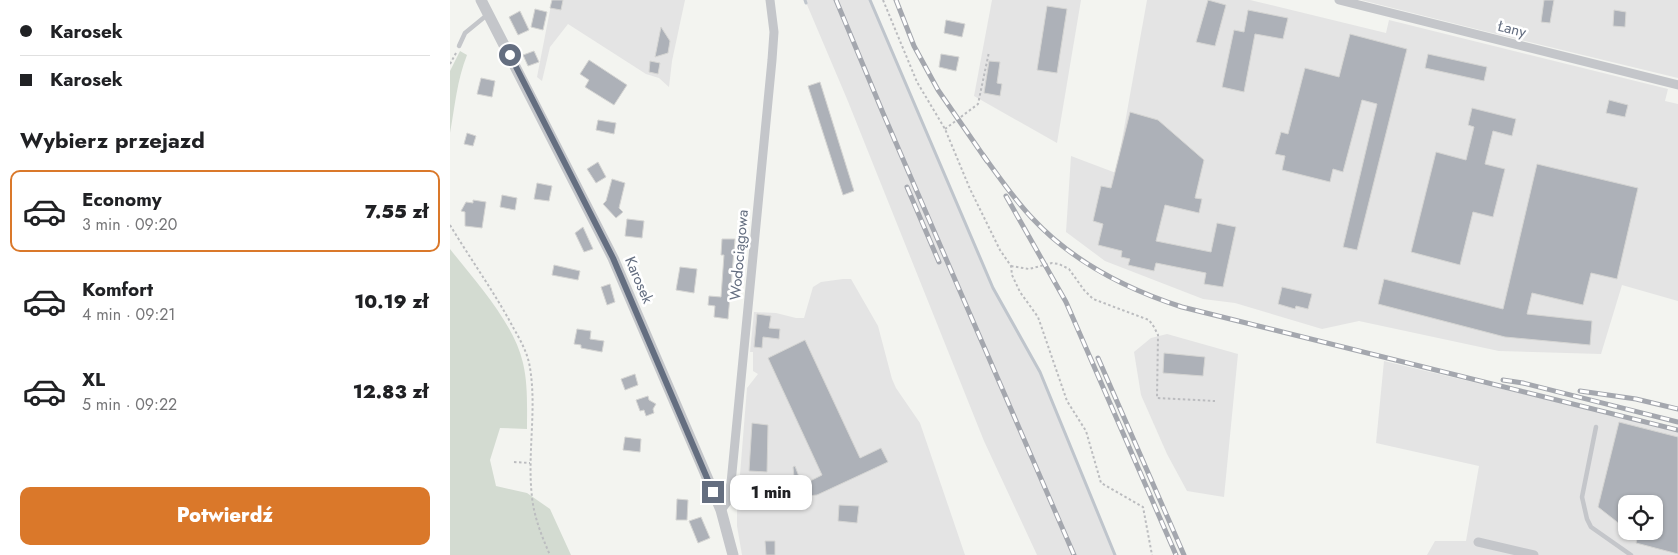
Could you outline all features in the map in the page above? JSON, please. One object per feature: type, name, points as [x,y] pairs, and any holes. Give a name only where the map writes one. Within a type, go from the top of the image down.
[{"type":"street","name":"Karosek","points":[[481,0],[613,258],[721,510],[733,555]]},
{"type":"street","name":"Wodociągowa","points":[[721,510],[727,502],[731,483],[772,60],[774,32],[770,0]]},
{"type":"street","name":"Łany","points":[[1339,0],[1678,85]]},
{"type":"street","points":[[1478,542],[1534,555]]},
{"type":"lane","points":[[459,46],[465,34],[488,14]]},
{"type":"lane","points":[[1596,427],[1582,498],[1591,527],[1631,555]]},
{"type":"path","points":[[884,0],[916,82],[945,129],[970,189],[1000,250],[1011,266],[1012,275],[1020,292],[1038,317],[1067,401],[1086,432],[1101,483],[1143,507],[1152,555]]},
{"type":"path","points":[[450,64],[459,46]]},
{"type":"path","points":[[945,129],[978,104],[989,52]]},
{"type":"path","points":[[450,225],[508,317],[527,355],[532,385],[530,463],[532,498],[536,518],[550,555]]},
{"type":"path","points":[[1011,266],[1030,269],[1052,263],[1059,264],[1069,269],[1093,299],[1149,320],[1158,336],[1157,398],[1215,401]]},
{"type":"path","points":[[514,462],[530,463]]},
{"type":"shaded area","points":[[552,0],[685,0],[672,61],[669,87],[659,78],[646,74],[568,24],[550,47],[542,81],[537,77]]},
{"type":"shaded area","points":[[805,0],[870,0],[993,288],[1040,373],[1115,555],[1037,555],[984,441],[847,99]]},
{"type":"shaded area","points":[[992,0],[1081,0],[1057,143],[974,96]]},
{"type":"shaded area","points":[[1147,0],[1250,0],[1386,33],[1389,20],[1668,89],[1665,101],[1678,104],[1678,301],[1622,285],[1601,354],[1499,351],[1359,321],[1322,329],[1235,303],[1203,299],[1105,261],[1066,232],[1071,156],[1116,173]]},
{"type":"shaded area","points":[[1361,0],[1678,0],[1678,78],[1488,32]]},
{"type":"shaded area","points":[[460,51],[467,55],[459,84],[450,133],[450,71]]},
{"type":"shaded area","points":[[450,249],[503,318],[518,348],[525,371],[527,429],[500,428],[490,460],[496,486],[527,493],[550,509],[571,555],[450,555]]},
{"type":"shaded area","points":[[851,279],[878,326],[892,379],[920,423],[965,555],[742,555],[737,526],[737,507],[744,504],[743,487],[739,487],[747,388],[758,374],[753,371],[753,352],[750,352],[754,312],[776,313],[804,318],[813,287],[821,282]]},
{"type":"shaded area","points":[[1167,334],[1238,354],[1224,497],[1187,491],[1167,454],[1141,395],[1134,352],[1151,338]]},
{"type":"shaded area","points":[[1384,361],[1678,431],[1678,555],[1427,555],[1435,541],[1466,541],[1479,466],[1376,443]]},
{"type":"building","points":[[552,0],[563,0],[561,10],[550,8]]},
{"type":"building","points":[[1208,0],[1226,5],[1215,46],[1196,42]]},
{"type":"building","points":[[1544,0],[1554,0],[1550,23],[1541,22]]},
{"type":"building","points":[[1047,6],[1067,9],[1057,73],[1037,70]]},
{"type":"building","points":[[535,9],[547,12],[543,30],[531,27]]},
{"type":"building","points":[[1248,10],[1288,18],[1283,39],[1255,34],[1244,92],[1222,87],[1234,30],[1244,32]]},
{"type":"building","points":[[1614,10],[1626,12],[1625,27],[1613,26]]},
{"type":"building","points":[[520,11],[529,30],[518,35],[509,17]]},
{"type":"building","points":[[946,20],[965,24],[962,37],[944,33]]},
{"type":"building","points":[[661,27],[670,41],[668,53],[655,57]]},
{"type":"building","points":[[1350,34],[1407,49],[1357,250],[1343,247],[1377,104],[1362,100],[1343,172],[1333,169],[1330,182],[1282,170],[1285,156],[1275,154],[1281,132],[1288,134],[1305,68],[1339,77]]},
{"type":"building","points":[[534,51],[539,62],[528,66],[523,55]]},
{"type":"building","points":[[941,54],[959,57],[956,71],[939,67]]},
{"type":"building","points":[[1428,54],[1487,67],[1484,81],[1425,68]]},
{"type":"building","points":[[589,60],[627,85],[614,105],[585,87],[589,80],[580,74]]},
{"type":"building","points":[[650,61],[660,63],[658,74],[649,72]]},
{"type":"building","points":[[989,61],[1000,62],[997,83],[1002,84],[1000,96],[984,93]]},
{"type":"building","points":[[481,78],[495,81],[492,97],[477,94]]},
{"type":"building","points":[[820,82],[854,191],[843,195],[808,86]]},
{"type":"building","points":[[1609,100],[1628,105],[1625,117],[1606,113]]},
{"type":"building","points":[[1472,108],[1516,119],[1512,136],[1493,131],[1485,164],[1505,169],[1493,217],[1473,212],[1460,265],[1411,252],[1436,152],[1466,160],[1474,127],[1468,125]]},
{"type":"building","points":[[1130,112],[1158,120],[1204,160],[1195,198],[1202,199],[1199,213],[1165,205],[1156,241],[1211,252],[1217,223],[1236,227],[1223,287],[1204,284],[1206,273],[1156,263],[1154,271],[1128,265],[1130,259],[1121,257],[1122,251],[1098,245],[1103,224],[1093,221],[1101,186],[1111,188]]},
{"type":"building","points":[[598,120],[616,123],[614,134],[596,130]]},
{"type":"building","points":[[467,133],[476,136],[473,146],[464,144]]},
{"type":"building","points":[[598,162],[606,177],[596,183],[587,169]]},
{"type":"building","points":[[1537,164],[1638,188],[1617,279],[1591,273],[1583,305],[1532,293],[1527,314],[1592,321],[1590,345],[1505,337],[1378,304],[1384,279],[1503,309]]},
{"type":"building","points":[[612,179],[625,183],[619,208],[623,212],[616,218],[603,204],[606,201]]},
{"type":"building","points":[[537,183],[552,186],[549,201],[534,199]]},
{"type":"building","points":[[502,195],[517,198],[515,210],[500,207]]},
{"type":"building","points":[[473,200],[486,202],[482,228],[465,226],[465,212],[461,211],[466,202],[473,203]]},
{"type":"building","points":[[627,219],[644,221],[642,238],[625,236]]},
{"type":"building","points":[[583,227],[593,249],[584,252],[575,233]]},
{"type":"building","points":[[722,239],[735,239],[728,319],[714,317],[715,306],[708,305],[709,296],[721,297],[724,255],[721,255]]},
{"type":"building","points":[[554,265],[580,271],[578,280],[552,275]]},
{"type":"building","points":[[680,267],[697,269],[694,293],[676,290]]},
{"type":"building","points":[[610,284],[615,302],[607,305],[601,287]]},
{"type":"building","points":[[1282,287],[1312,294],[1308,309],[1296,306],[1295,309],[1278,304]]},
{"type":"building","points":[[757,314],[771,316],[769,328],[780,329],[779,339],[763,337],[762,348],[754,347]]},
{"type":"building","points":[[577,329],[591,331],[590,339],[604,341],[602,352],[581,348],[581,345],[574,344]]},
{"type":"building","points":[[805,340],[860,458],[881,448],[888,462],[817,495],[796,497],[793,467],[795,466],[801,482],[810,481],[822,475],[768,358]]},
{"type":"building","points":[[1164,353],[1205,357],[1203,376],[1163,373]]},
{"type":"building","points":[[635,374],[638,385],[625,390],[621,379]]},
{"type":"building","points":[[648,396],[649,400],[656,404],[653,409],[654,413],[646,416],[644,410],[640,411],[636,400]]},
{"type":"building","points":[[1619,422],[1678,437],[1678,554],[1636,543],[1637,540],[1663,540],[1663,495],[1618,495],[1618,523],[1598,507]]},
{"type":"building","points":[[752,423],[768,425],[767,472],[749,471]]},
{"type":"building","points":[[625,437],[641,439],[640,452],[623,450]]},
{"type":"building","points":[[677,499],[688,500],[687,520],[676,520]]},
{"type":"building","points":[[839,505],[859,506],[857,523],[838,521]]},
{"type":"building","points":[[701,517],[710,538],[698,543],[689,521]]},
{"type":"building","points":[[765,541],[775,541],[775,555],[766,555]]},
{"type":"waterway","points":[[870,0],[993,288],[1040,372],[1115,555]]},
{"type":"railway","points":[[836,0],[1074,555]]},
{"type":"railway","points":[[896,0],[914,46],[938,90],[987,161]]},
{"type":"railway","points":[[983,155],[1025,211],[1065,248],[1121,283],[1161,300],[1182,307],[1678,430]]},
{"type":"railway","points":[[907,187],[939,262]]},
{"type":"railway","points":[[1006,196],[1066,302],[1176,555]]},
{"type":"railway","points":[[1098,358],[1184,555]]},
{"type":"railway","points":[[1503,380],[1523,383],[1678,422]]},
{"type":"railway","points":[[1580,391],[1636,399],[1678,409]]},
{"type":"route","points":[[510,55],[613,258],[713,492]]}]
